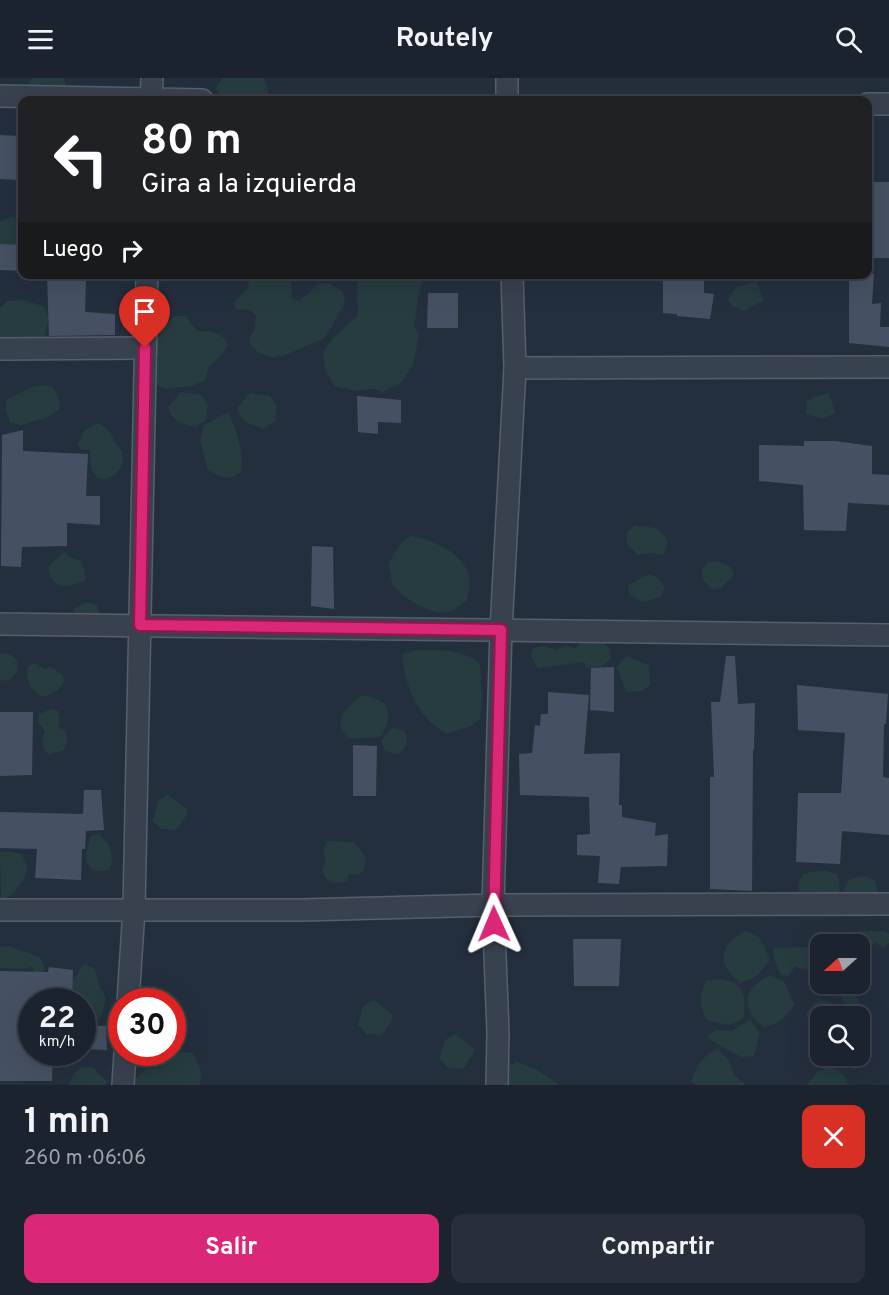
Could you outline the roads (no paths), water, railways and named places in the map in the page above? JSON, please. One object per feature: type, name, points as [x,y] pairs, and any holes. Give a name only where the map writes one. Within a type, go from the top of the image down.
[{"type":"street","points":[[507,78],[507,96]]},
{"type":"street","points":[[0,96],[152,92],[177,96]]},
{"type":"street","points":[[872,104],[889,104]]},
{"type":"street","points":[[129,988],[134,909],[147,279]]},
{"type":"street","points":[[497,1085],[498,1032],[493,905],[501,630],[515,368],[512,279]]},
{"type":"street","points":[[0,349],[145,348]]},
{"type":"street","points":[[515,368],[889,368]]},
{"type":"street","points":[[0,624],[889,634]]},
{"type":"street","points":[[0,910],[302,910],[493,905],[889,904]]},
{"type":"street","points":[[123,1085],[124,1066]]}]
